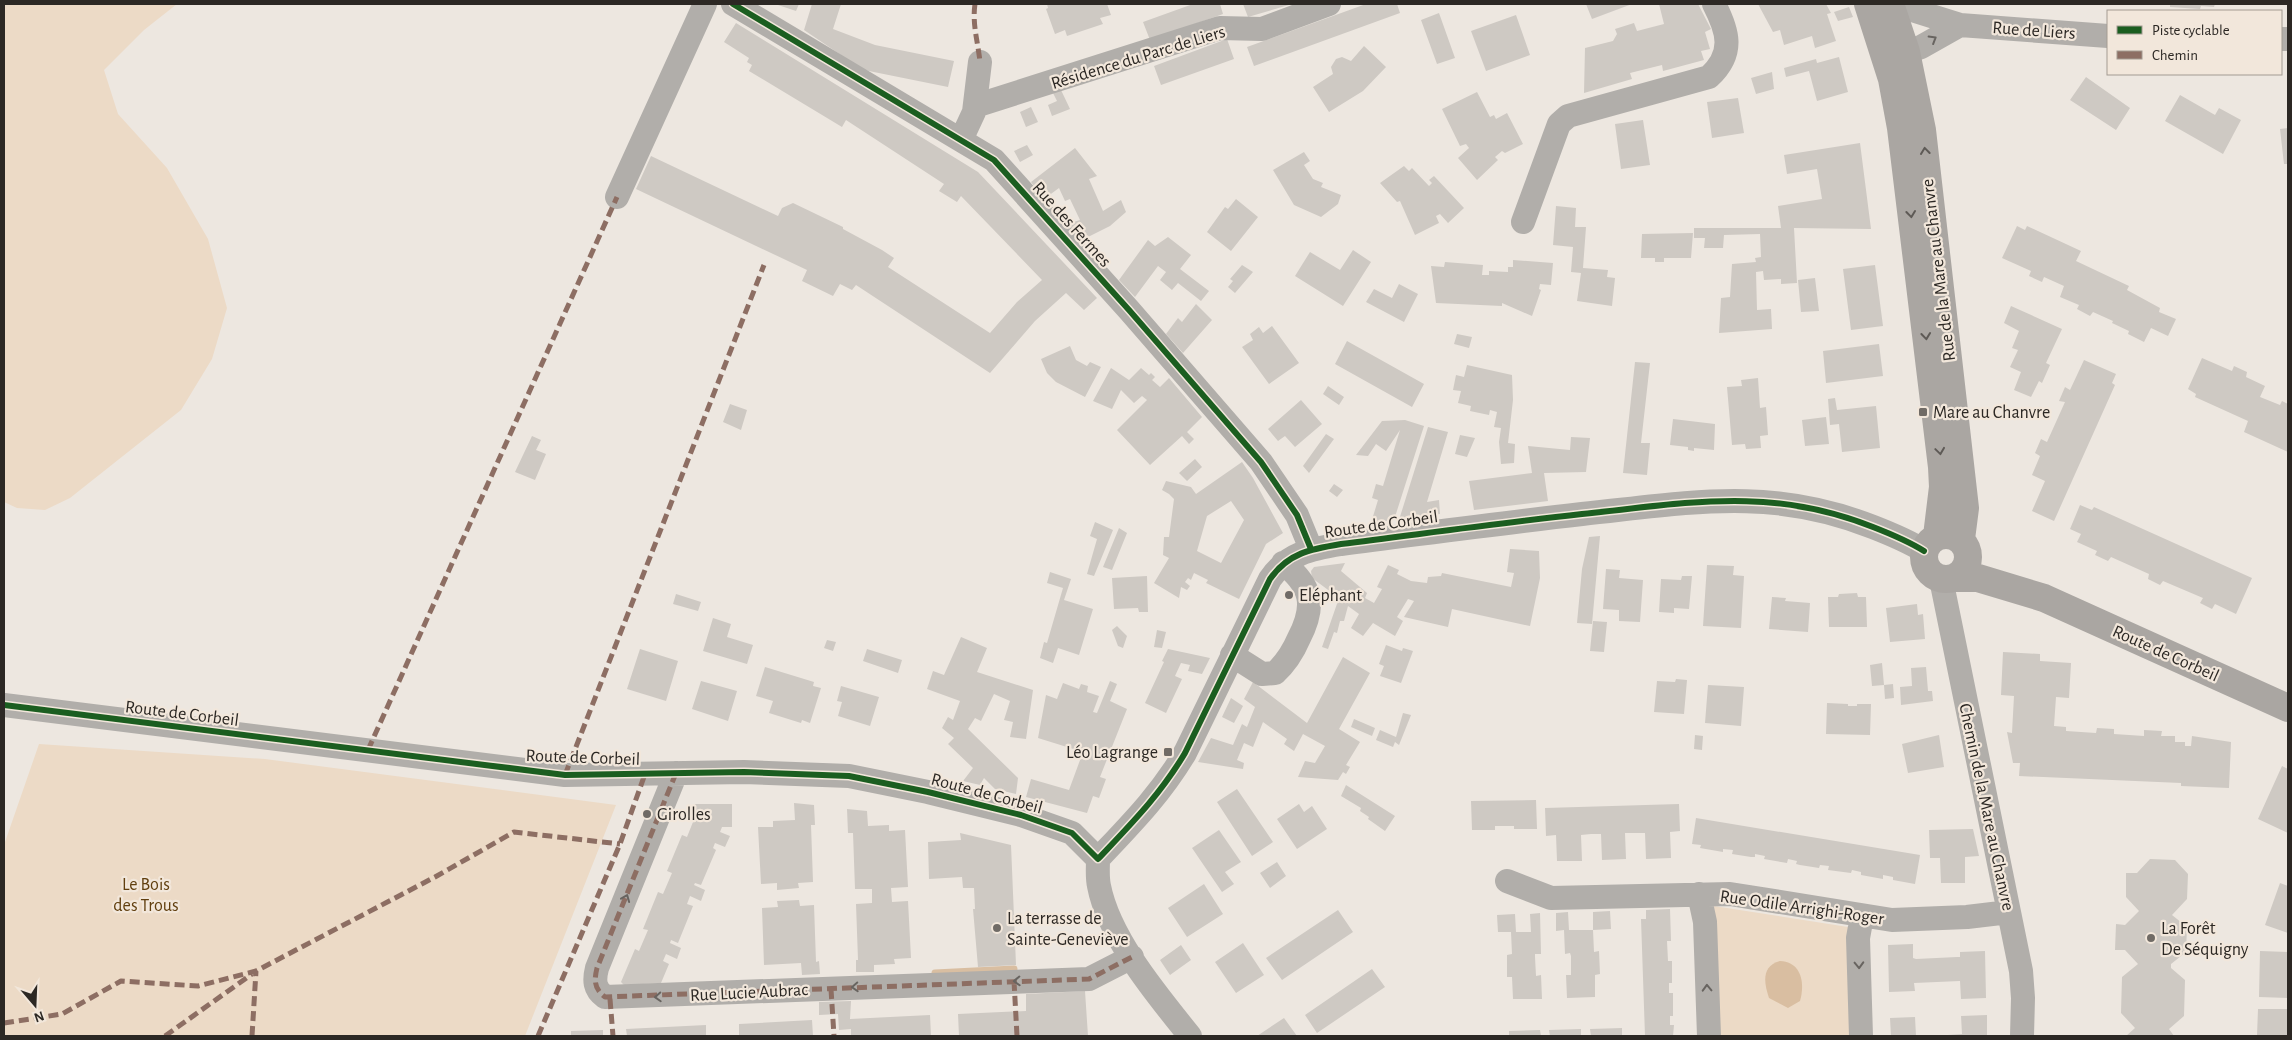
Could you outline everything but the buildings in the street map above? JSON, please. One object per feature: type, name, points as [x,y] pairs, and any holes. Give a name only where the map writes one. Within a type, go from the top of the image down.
[{"type":"main road","name":"Rue de la Mare au Chanvre","points":[[1882,7],[1900,52],[1922,130],[1941,286],[1965,508],[1948,558]]},
{"type":"main road","name":"Rue de la Mare au Chanvre","points":[[1882,7],[1901,128],[1942,467],[1948,558]]},
{"type":"main road","points":[[1892,79],[1900,52]]},
{"type":"main road","name":"Route de Corbeil","points":[[1948,558],[1978,578],[2044,598],[2288,708]]},
{"type":"street","points":[[617,196],[705,4]]},
{"type":"street","name":"Rue des Fermes","points":[[733,4],[994,160],[1129,310],[1261,462],[1297,515],[1311,549]]},
{"type":"street","name":"Résidence du Parc de Liers","points":[[975,106],[1220,28],[1262,29],[1329,4]]},
{"type":"street","points":[[1523,222],[1559,124],[1568,116],[1710,77],[1715,72],[1725,55],[1727,31],[1714,4]]},
{"type":"street","name":"Rue de Liers","points":[[1882,7],[1906,8],[1960,25],[2107,36]]},
{"type":"street","points":[[1900,52],[1921,47],[1960,25]]},
{"type":"street","points":[[961,140],[975,106],[980,62]]},
{"type":"street","name":"Route de Corbeil","points":[[4,705],[508,769],[599,776],[676,773],[849,776],[1021,815],[1054,826],[1072,833],[1098,859],[1147,808],[1169,780],[1185,753],[1270,579],[1283,563],[1295,555],[1311,549],[1544,518],[1715,500],[1744,500],[1801,506],[1831,513],[1896,536],[1948,558]]},
{"type":"street","name":"Chemin de la Mare au Chanvre","points":[[1948,558],[2022,982],[2022,1036]]},
{"type":"street","points":[[1232,655],[1262,674],[1274,673],[1291,656],[1310,614],[1308,595],[1298,574],[1283,563]]},
{"type":"street","name":"Rue Lucie Aubrac","points":[[676,773],[597,968],[595,982],[597,990],[605,997],[1089,979],[1132,957]]},
{"type":"street","points":[[1098,859],[1098,884],[1104,905],[1150,987],[1190,1036]]},
{"type":"street","name":"Rue Odile Arrighi-Roger","points":[[1507,881],[1551,898],[1730,894],[1892,920],[1967,917],[2009,912]]},
{"type":"street","points":[[1699,894],[1705,922],[1709,1036]]},
{"type":"street","points":[[1861,1036],[1858,938],[1862,916]]},
{"type":"green space","points":[[4,4],[177,4],[144,30],[104,70],[118,114],[167,168],[208,239],[227,308],[212,359],[181,410],[70,498],[45,510],[17,508],[4,502]]},
{"type":"green space","name":"Le Bois des Trous","points":[[39,744],[265,759],[616,805],[525,1036],[4,1036],[4,845]]},
{"type":"green space","points":[[1714,906],[1848,927],[1852,1036],[1718,1036]]},
{"type":"shaded area","points":[[1780,961],[1793,965],[1802,981],[1800,1001],[1788,1008],[1769,998],[1766,987],[1767,971],[1774,963]]},
{"type":"waterway","points":[[935,973],[1014,969]]},
{"type":"marked path","points":[[975,4],[975,26],[980,62]]},
{"type":"marked path","points":[[368,750],[617,197]]},
{"type":"marked path","points":[[565,775],[764,265]]},
{"type":"marked path","points":[[676,773],[597,968],[596,984],[599,991],[605,997],[1089,979],[1132,957]]},
{"type":"marked path","points":[[538,1036],[620,844],[645,774]]},
{"type":"marked path","points":[[4,1023],[62,1014],[121,981],[198,986],[256,971],[435,877],[514,832],[620,844]]},
{"type":"marked path","points":[[252,1036],[256,971]]},
{"type":"marked path","points":[[165,1036],[252,974]]},
{"type":"marked path","points":[[1014,981],[1017,1036]]},
{"type":"marked path","points":[[831,989],[834,1036]]},
{"type":"marked path","points":[[610,999],[613,1036]]},
{"type":"cycle path","points":[[733,4],[994,160],[1129,310],[1261,462],[1297,515],[1311,549]]},
{"type":"cycle path","points":[[4,705],[565,775],[744,772],[849,776],[928,792],[1021,815],[1072,833],[1098,859],[1144,809],[1166,782],[1185,753],[1270,579],[1284,563],[1310,550],[1341,544],[1521,521],[1693,502],[1729,501],[1799,506],[1835,514],[1886,532],[1924,551]]},
{"type":"place","name":"Mare au Chanvre","points":[[1923,412]]},
{"type":"place","name":"Eléphant","points":[[1289,595]]},
{"type":"place","name":"Léo Lagrange","points":[[1168,752]]},
{"type":"place","name":"Girolles","points":[[647,814]]},
{"type":"place","name":"La terrasse de Sainte-Geneviève","points":[[997,928]]},
{"type":"place","name":"La Forêt De Séquigny","points":[[2151,938]]}]
